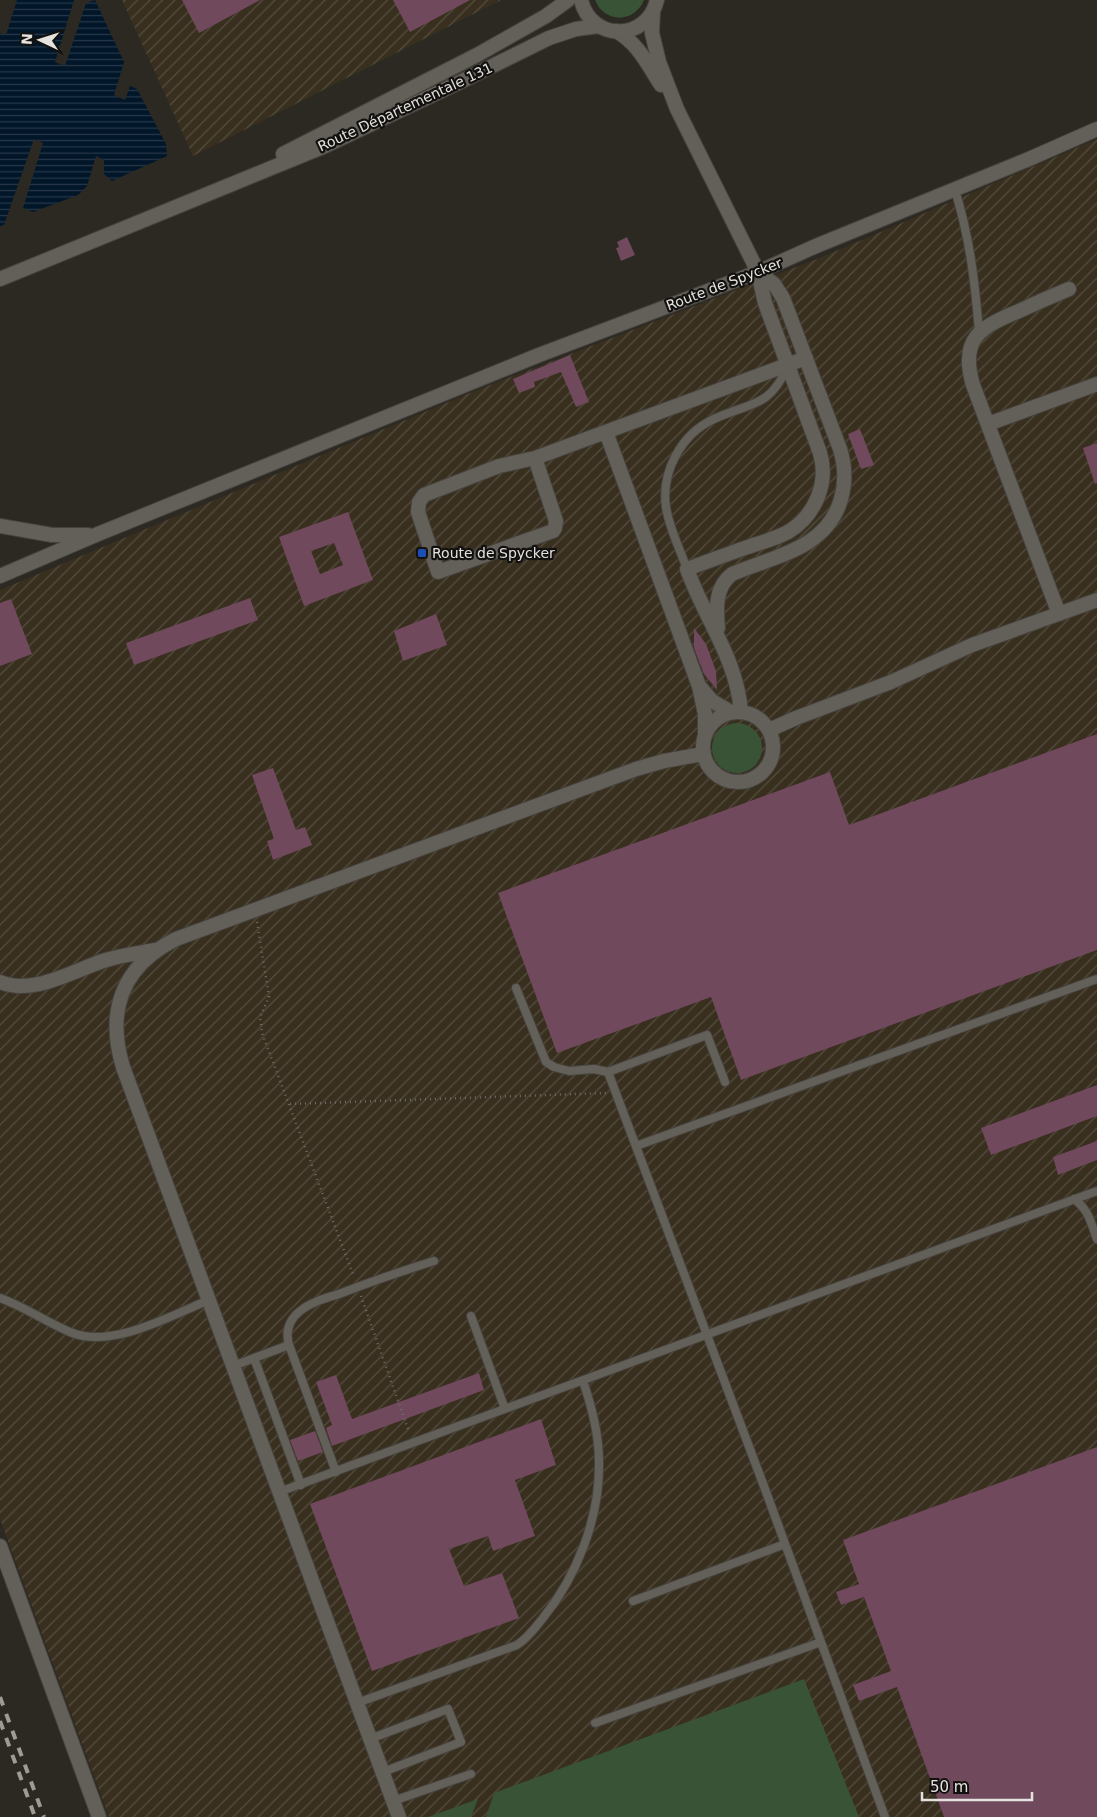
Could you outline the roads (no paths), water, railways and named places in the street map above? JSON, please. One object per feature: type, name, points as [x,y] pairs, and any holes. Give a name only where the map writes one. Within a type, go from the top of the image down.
[{"type":"street","name":"Route Départementale 131","points":[[212,191],[477,55],[542,19],[568,0]]},
{"type":"street","points":[[581,0],[587,14],[599,26],[616,31],[625,31],[637,27],[648,19],[655,6]]},
{"type":"street","points":[[655,6],[652,33],[654,48],[677,109],[758,272],[765,303],[822,460],[823,480],[816,502],[806,517],[788,531],[687,569],[720,637],[738,686],[736,712]]},
{"type":"street","name":"Route Départementale 131","points":[[0,279],[357,131],[549,38],[576,29],[599,26]]},
{"type":"street","points":[[616,31],[637,47],[677,109]]},
{"type":"street","name":"Route de Spycker","points":[[0,576],[98,534],[539,355],[758,272],[1097,129]]},
{"type":"street","points":[[720,637],[717,606],[719,591],[724,581],[732,574],[807,544],[819,535],[836,513],[841,500],[845,478],[842,456],[781,293],[774,284],[758,272]]},
{"type":"street","points":[[1059,614],[970,371],[971,349],[979,332],[994,322],[1069,289]]},
{"type":"street","points":[[535,458],[556,521],[553,531],[438,572],[419,518],[418,507],[421,499],[429,493],[499,466],[535,458],[806,358]]},
{"type":"street","points":[[988,424],[1097,384]]},
{"type":"street","points":[[606,432],[699,686],[705,714],[705,733],[702,743],[703,754],[708,768],[720,778],[734,782],[750,780],[762,772],[771,760],[773,745],[769,730],[759,718],[749,713],[736,712],[712,701],[699,686]]},
{"type":"street","name":"Route de Spycker","points":[[0,526],[52,535],[98,534]]},
{"type":"street","points":[[769,730],[891,682],[972,645],[1097,600]]},
{"type":"street","points":[[705,733],[714,720],[736,712]]},
{"type":"street","points":[[399,1817],[124,1067],[118,1044],[116,1014],[122,992],[143,960],[176,939],[636,769],[664,761],[703,754]]},
{"type":"street","points":[[0,982],[16,986],[33,986],[112,958],[156,950]]},
{"type":"street","points":[[0,1546],[100,1817]]},
{"type":"lane","points":[[955,190],[972,259],[979,332]]},
{"type":"lane","points":[[687,569],[666,507],[666,480],[674,460],[684,443],[706,423],[767,398],[780,384],[788,365]]},
{"type":"lane","points":[[636,1146],[1097,978]]},
{"type":"lane","points":[[516,988],[546,1062],[554,1067],[569,1071],[598,1069],[608,1072],[707,1035],[724,1082]]},
{"type":"lane","points":[[608,1072],[885,1817]]},
{"type":"lane","points":[[280,1492],[1097,1191]]},
{"type":"lane","points":[[1074,1199],[1087,1212],[1097,1239]]},
{"type":"lane","points":[[336,1472],[289,1345],[287,1330],[294,1317],[310,1304],[434,1261]]},
{"type":"lane","points":[[0,1298],[70,1333],[98,1338],[124,1334],[209,1300]]},
{"type":"lane","points":[[471,1316],[505,1410]]},
{"type":"lane","points":[[233,1366],[289,1345]]},
{"type":"lane","points":[[254,1358],[301,1485]]},
{"type":"lane","points":[[357,1703],[517,1645],[533,1630],[557,1600],[570,1578],[592,1520],[597,1498],[600,1462],[597,1430],[584,1380]]},
{"type":"lane","points":[[633,1601],[785,1544]]},
{"type":"lane","points":[[595,1724],[821,1642]]},
{"type":"lane","points":[[370,1739],[448,1709],[461,1742],[382,1772]]},
{"type":"lane","points":[[393,1801],[471,1774]]},
{"type":"water","points":[[17,0],[74,0],[55,62],[65,66],[86,3],[95,0],[124,62],[114,95],[125,100],[130,86],[137,89],[166,144],[167,156],[112,181],[104,174],[104,160],[96,156],[87,186],[78,195],[33,212],[23,208],[43,143],[34,139],[4,225],[0,226],[0,33],[6,35]]},
{"type":"railway","points":[[0,1697],[44,1817]]},
{"type":"railway","points":[[0,1721],[35,1817]]},
{"type":"place","name":"Route de Spycker","points":[[422,553]]}]
